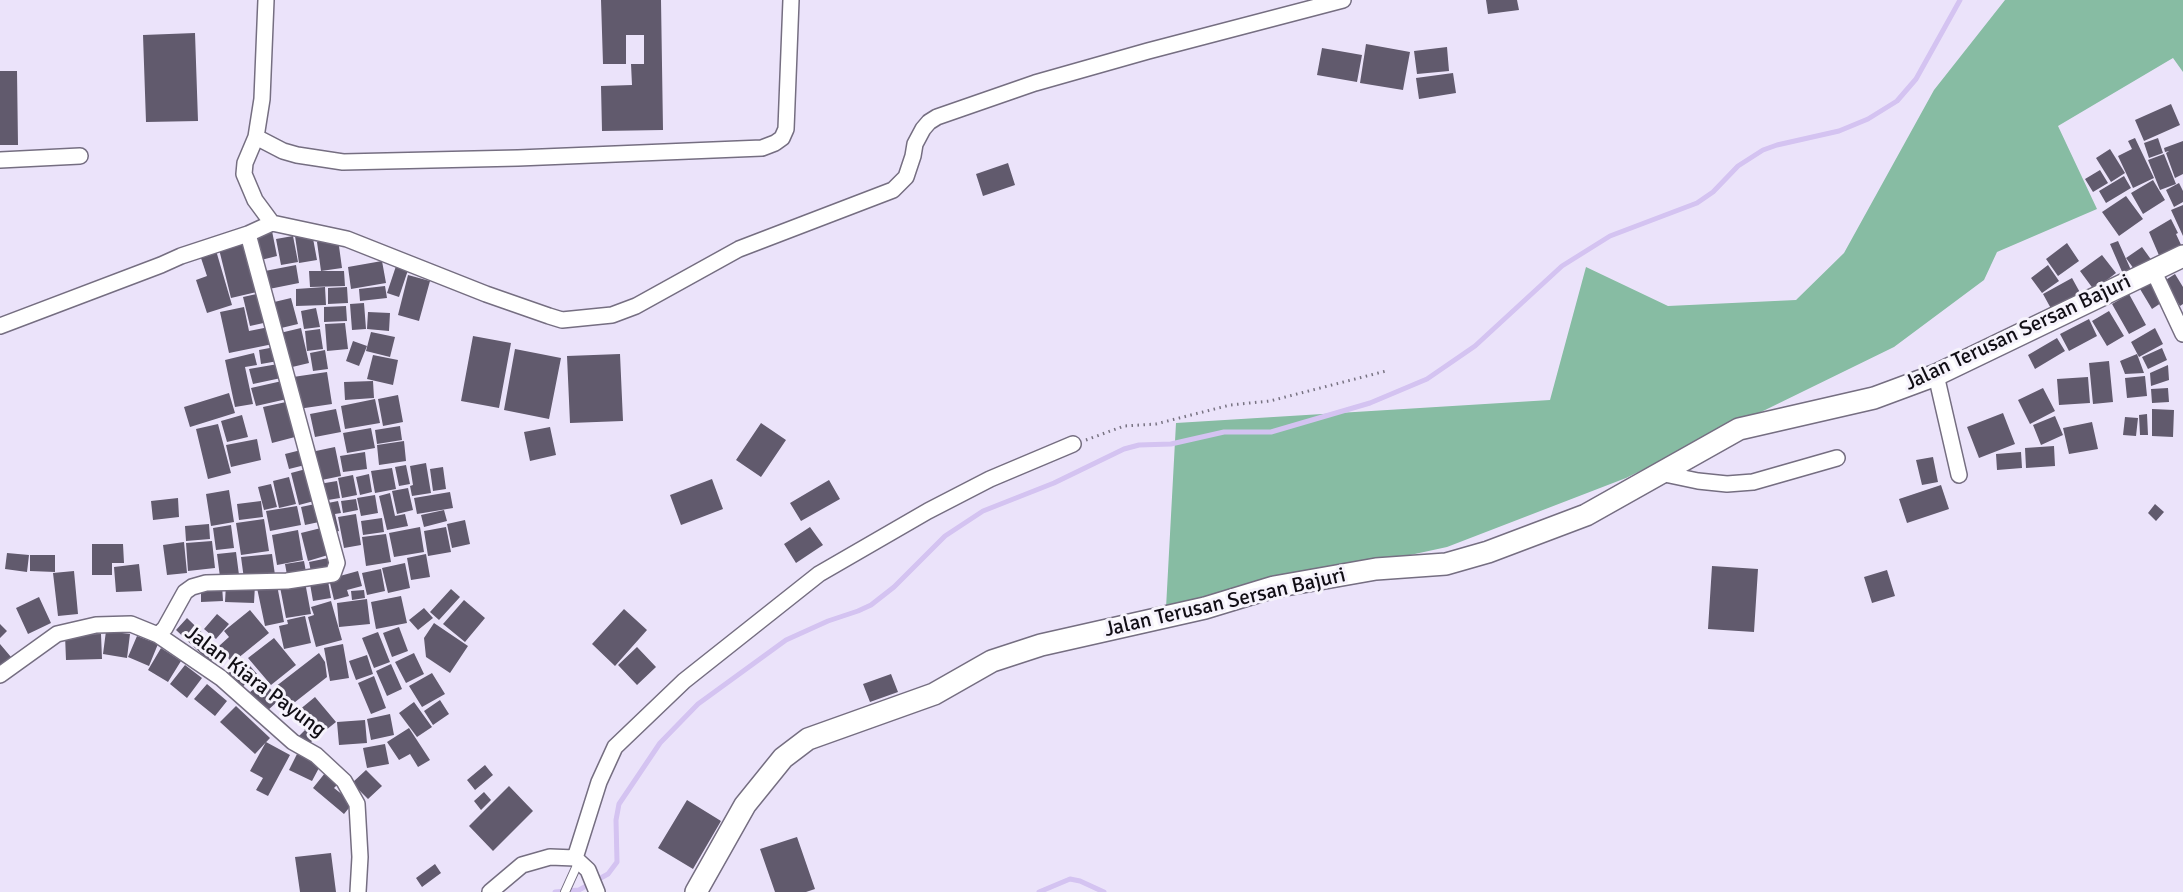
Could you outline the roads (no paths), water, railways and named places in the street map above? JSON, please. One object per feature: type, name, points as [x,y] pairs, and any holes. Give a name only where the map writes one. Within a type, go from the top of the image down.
[{"type":"main road","name":"Jalan Terusan Sersan Bajuri","points":[[696,892],[745,805],[783,759],[808,739],[934,694],[992,661],[1041,645],[1205,608],[1274,587],[1376,568],[1446,564],[1488,552],[1586,514],[1739,429],[1874,398],[1936,375],[2183,256]]},
{"type":"street","points":[[266,0],[262,99],[256,137],[244,174],[255,200],[272,223]]},
{"type":"street","points":[[256,137],[283,151],[343,162],[518,158],[762,148],[782,138],[786,129],[791,0]]},
{"type":"street","points":[[0,326],[272,223],[347,239],[486,294],[561,320],[612,315],[636,306],[740,249],[894,190],[906,177],[915,144],[922,129],[937,117],[1035,83],[1343,0]]},
{"type":"street","points":[[0,160],[80,156]]},
{"type":"street","points":[[158,635],[165,628],[184,592],[192,587],[206,583],[287,581],[333,574],[337,562],[248,234]]},
{"type":"street","points":[[2153,270],[2183,334]]},
{"type":"street","points":[[1936,375],[1959,475]]},
{"type":"street","points":[[577,860],[599,782],[615,747],[684,681],[819,574],[928,511],[990,479],[1074,444]]},
{"type":"street","points":[[1660,473],[1727,484],[1753,482],[1837,458]]},
{"type":"street","name":"Jalan Kiara Payung","points":[[0,675],[57,634],[96,625],[131,624],[158,635],[221,678],[293,742],[316,755],[344,781],[357,804],[360,857],[358,892]]},
{"type":"street","points":[[490,892],[522,865],[550,857],[577,860],[588,870],[597,892]]},
{"type":"lane","points":[[565,892],[577,860]]},
{"type":"waterway","points":[[555,892],[579,890],[608,874],[617,862],[616,820],[619,804],[660,743],[698,704],[786,640],[871,605],[894,587],[945,536],[983,511],[1054,483],[1124,449],[1139,445],[1171,444],[1224,432],[1271,432],[1370,403],[1427,379],[1475,346],[1562,266],[1610,236],[1697,203],[1713,192],[1738,166],[1763,150],[1839,131],[1868,119],[1897,101],[1916,79],[1960,0]]},
{"type":"waterway","points":[[1039,892],[1070,879],[1104,892]]}]
